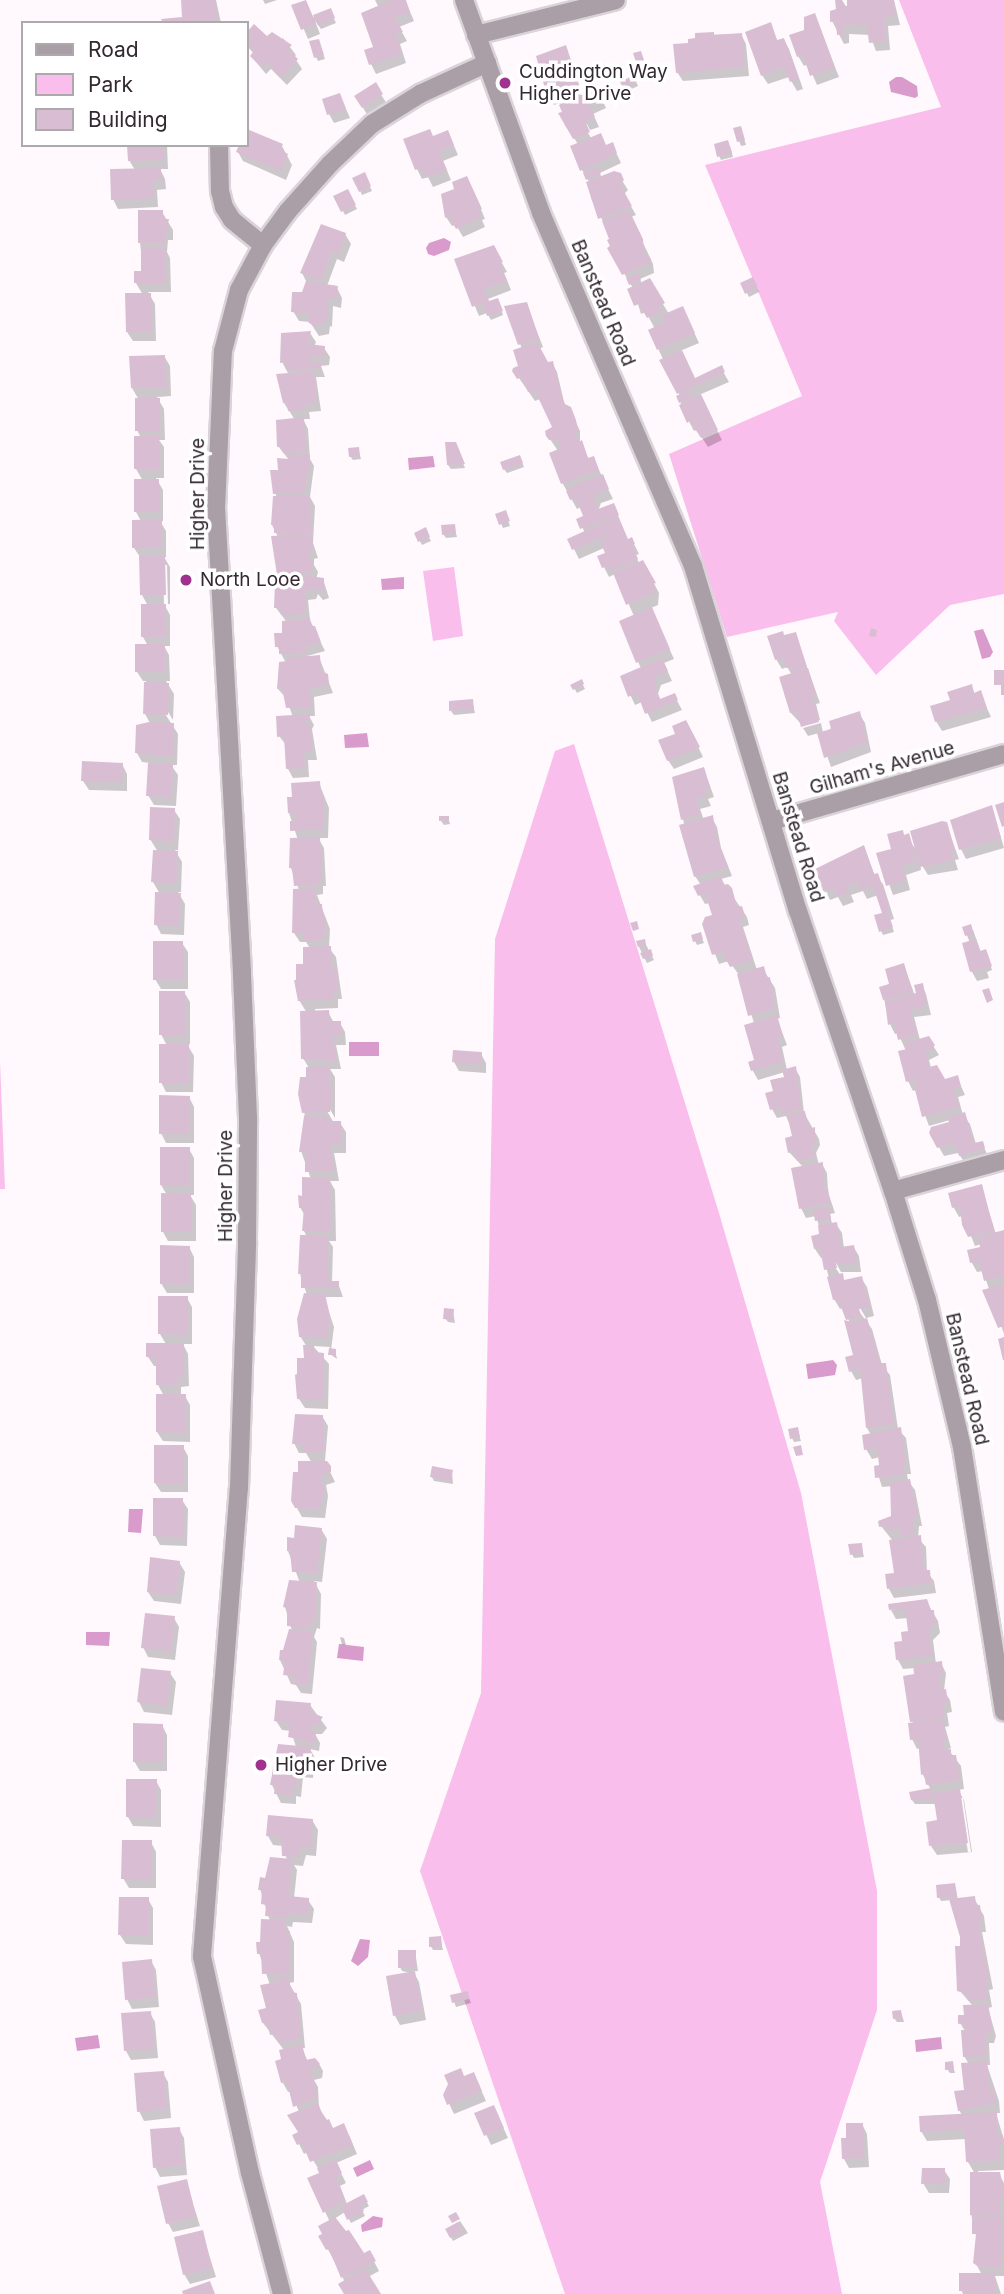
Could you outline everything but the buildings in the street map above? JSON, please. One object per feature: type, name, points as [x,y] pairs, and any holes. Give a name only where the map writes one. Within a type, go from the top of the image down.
[{"type":"street","name":"Banstead Road","points":[[464,0],[541,213],[688,554],[713,623],[798,911],[893,1191],[927,1300],[953,1406],[985,1584],[1004,1712]]},
{"type":"street","points":[[476,35],[616,0]]},
{"type":"street","name":"Higher Drive","points":[[282,2294],[250,2173],[202,1956],[240,1489],[247,1228],[248,1118],[242,972],[216,509],[223,351],[239,290],[263,245],[288,211],[330,164],[372,124],[420,94],[487,63]]},
{"type":"street","points":[[219,147],[220,191],[224,207],[232,220],[263,245]]},
{"type":"street","name":"Gilham's Avenue","points":[[772,821],[1004,754]]},
{"type":"street","points":[[893,1191],[1004,1160]]},
{"type":"street","points":[[985,1584],[1004,1581]]},
{"type":"green space","points":[[899,0],[1004,0],[1004,594],[950,605],[876,675],[834,621],[838,612],[727,637],[669,454],[802,396],[705,165],[941,107]]},
{"type":"green space","points":[[454,567],[463,636],[433,641],[423,571]]},
{"type":"green space","points":[[574,744],[719,1213],[801,1493],[877,1891],[877,2010],[820,2182],[842,2294],[565,2294],[420,1871],[481,1693],[495,939],[555,751]]},
{"type":"green space","points":[[0,1061],[5,1189],[0,1189]]},
{"type":"shaded area","points":[[896,77],[902,77],[917,86],[918,96],[915,98],[891,92],[889,82]]},
{"type":"shaded area","points":[[444,238],[451,242],[449,250],[434,256],[428,254],[426,248],[429,243]]},
{"type":"shaded area","points":[[433,456],[435,467],[409,470],[408,458]]},
{"type":"shaded area","points":[[404,577],[404,589],[382,590],[381,579]]},
{"type":"shaded area","points":[[983,629],[993,652],[990,657],[982,659],[974,631]]},
{"type":"shaded area","points":[[367,733],[369,747],[345,748],[344,735]]},
{"type":"shaded area","points":[[349,1042],[379,1042],[379,1056],[349,1056]]},
{"type":"shaded area","points":[[833,1360],[837,1365],[835,1375],[808,1379],[806,1364]]},
{"type":"shaded area","points":[[129,1509],[143,1509],[141,1533],[128,1532]]},
{"type":"shaded area","points":[[86,1632],[110,1632],[109,1646],[86,1645]]},
{"type":"shaded area","points":[[339,1644],[364,1647],[363,1661],[337,1658]]},
{"type":"shaded area","points":[[360,1939],[370,1940],[368,1957],[358,1966],[351,1961]]},
{"type":"shaded area","points":[[98,2035],[100,2048],[77,2051],[75,2038]]},
{"type":"shaded area","points":[[941,2037],[942,2049],[916,2052],[915,2040]]},
{"type":"shaded area","points":[[370,2160],[374,2169],[357,2177],[353,2168]]},
{"type":"shaded area","points":[[373,2216],[383,2218],[382,2227],[362,2232],[361,2225]]},
{"type":"place","name":"Cuddington Way Higher Drive","points":[[505,83]]},
{"type":"place","name":"North Looe","points":[[186,580]]},
{"type":"place","name":"Higher Drive","points":[[261,1765]]}]
